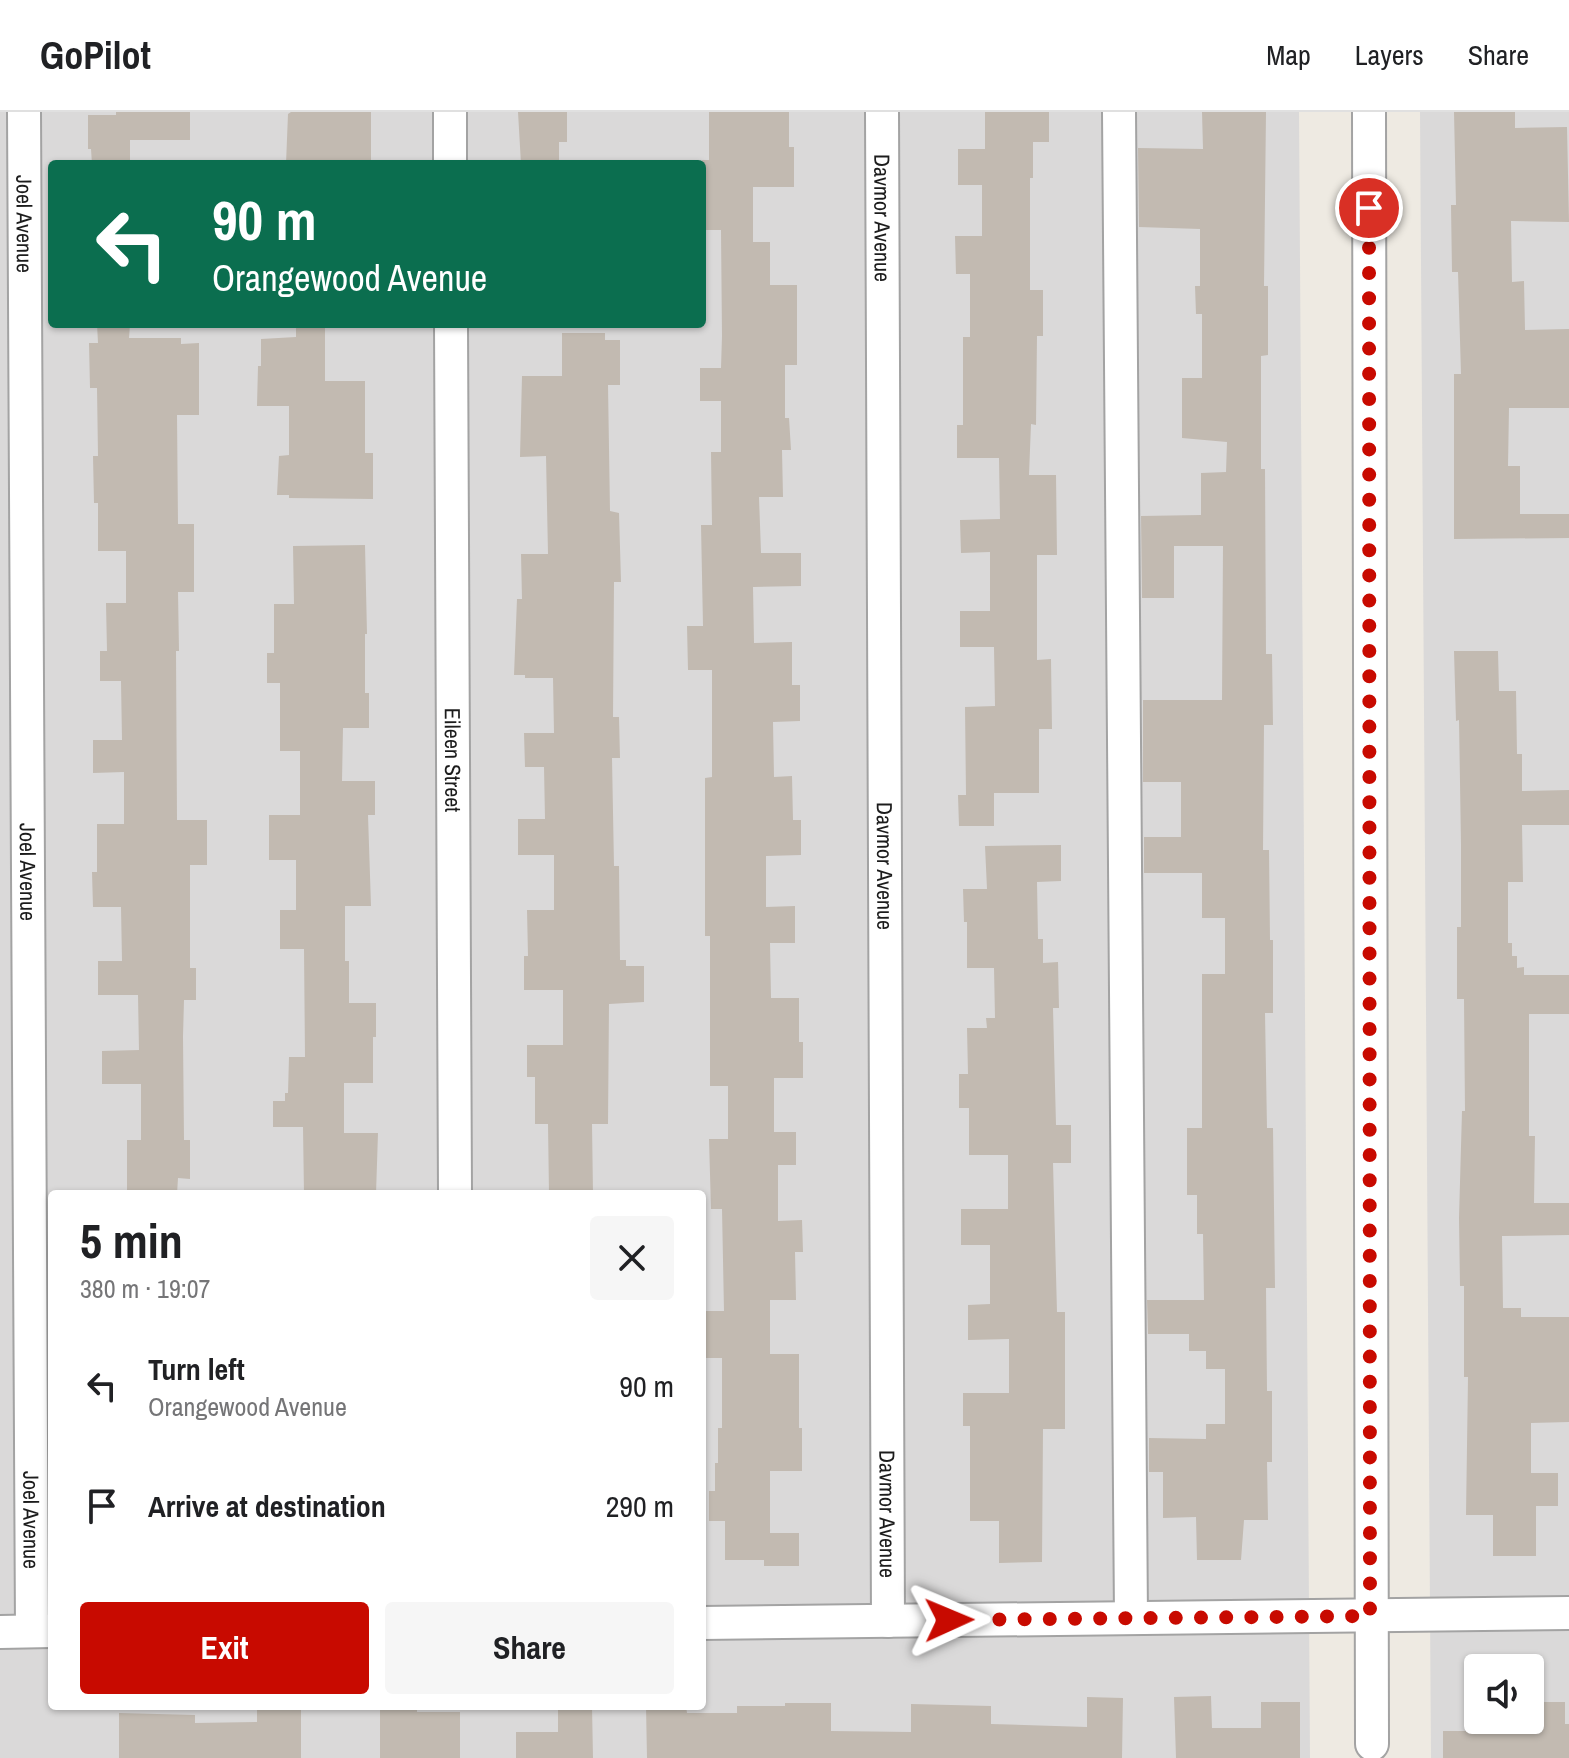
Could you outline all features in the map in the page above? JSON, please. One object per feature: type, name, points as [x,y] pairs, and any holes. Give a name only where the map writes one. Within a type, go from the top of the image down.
[{"type":"street","name":"Joel Avenue","points":[[24,112],[42,1631]]},
{"type":"street","points":[[450,112],[450,160]]},
{"type":"street","name":"Davmor Avenue","points":[[882,112],[888,1621]]},
{"type":"street","points":[[1119,112],[1131,1618]]},
{"type":"street","points":[[1369,112],[1372,1744]]},
{"type":"street","name":"Eileen Street","points":[[451,328],[455,1190]]},
{"type":"street","points":[[706,1623],[1569,1613]]},
{"type":"street","points":[[0,1632],[42,1631]]},
{"type":"shaded area","points":[[0,112],[1299,112],[1310,1758],[0,1758]]},
{"type":"shaded area","points":[[1420,112],[1569,112],[1569,1758],[1431,1758]]},
{"type":"building","points":[[116,112],[190,112],[190,140],[130,140],[130,160],[92,160],[91,149],[88,149],[88,115],[116,115]]},
{"type":"building","points":[[371,112],[371,160],[286,160],[288,114]]},
{"type":"building","points":[[518,112],[567,112],[567,142],[559,142],[559,160],[521,160]]},
{"type":"building","points":[[709,112],[789,112],[789,147],[794,147],[794,187],[753,187],[753,242],[770,242],[770,285],[797,285],[797,365],[785,365],[785,418],[789,418],[791,450],[782,450],[783,497],[759,497],[761,553],[801,553],[801,586],[753,587],[754,643],[792,642],[792,685],[800,685],[800,721],[773,722],[774,777],[792,776],[793,820],[801,820],[801,855],[766,856],[766,907],[795,906],[795,943],[770,943],[771,998],[799,998],[799,1042],[803,1042],[803,1078],[774,1078],[774,1132],[796,1132],[796,1165],[778,1165],[778,1221],[802,1220],[803,1252],[795,1252],[796,1300],[770,1300],[770,1354],[799,1354],[802,1471],[770,1471],[770,1533],[799,1533],[799,1566],[764,1566],[764,1560],[725,1560],[725,1521],[709,1521],[709,1491],[715,1491],[718,1428],[722,1428],[722,1358],[706,1358],[706,1311],[724,1311],[722,1209],[711,1209],[709,1139],[728,1139],[728,1086],[710,1086],[710,936],[705,936],[705,778],[712,777],[712,670],[688,670],[687,626],[703,626],[701,525],[712,525],[711,452],[721,452],[721,401],[700,401],[700,368],[721,368],[721,230],[706,230],[706,160],[709,160]]},
{"type":"building","points":[[985,112],[1049,112],[1049,142],[1033,142],[1033,178],[1030,178],[1030,290],[1043,290],[1043,336],[1037,336],[1036,425],[1031,424],[1029,475],[1056,475],[1057,555],[1037,555],[1037,660],[1051,659],[1052,729],[1039,729],[1039,793],[994,793],[994,826],[959,826],[958,795],[966,795],[965,707],[995,706],[994,647],[960,647],[960,611],[990,611],[990,552],[961,553],[960,520],[1000,519],[999,458],[957,458],[957,425],[963,425],[963,337],[970,337],[970,274],[956,274],[955,236],[982,236],[982,185],[958,185],[958,149],[985,149]]},
{"type":"building","points":[[1202,112],[1266,112],[1264,286],[1268,286],[1268,355],[1261,356],[1261,469],[1265,469],[1266,654],[1272,654],[1273,725],[1264,725],[1263,850],[1269,850],[1270,940],[1273,940],[1273,1013],[1265,1013],[1267,1128],[1273,1128],[1275,1288],[1266,1288],[1267,1391],[1272,1391],[1272,1462],[1267,1462],[1268,1520],[1244,1520],[1241,1560],[1197,1560],[1196,1517],[1163,1518],[1163,1472],[1149,1472],[1149,1438],[1206,1439],[1206,1424],[1225,1424],[1225,1369],[1206,1369],[1206,1351],[1189,1351],[1189,1334],[1148,1334],[1147,1300],[1204,1300],[1203,1234],[1197,1234],[1197,1195],[1187,1195],[1187,1128],[1202,1128],[1202,974],[1225,974],[1225,918],[1202,918],[1202,873],[1144,873],[1144,837],[1181,837],[1181,782],[1143,782],[1143,700],[1222,700],[1223,546],[1174,546],[1174,598],[1142,598],[1141,516],[1201,515],[1201,473],[1226,472],[1227,442],[1182,438],[1182,378],[1202,378],[1202,314],[1196,314],[1195,286],[1200,286],[1200,229],[1139,227],[1138,148],[1203,149]]},
{"type":"building","points":[[1454,112],[1515,112],[1515,128],[1567,127],[1569,222],[1511,221],[1512,282],[1524,281],[1525,330],[1569,329],[1569,408],[1509,408],[1508,466],[1520,466],[1520,514],[1569,514],[1569,538],[1454,539],[1454,374],[1461,374],[1458,272],[1452,272],[1451,205],[1456,205]]},
{"type":"building","points":[[97,328],[130,328],[129,338],[181,338],[181,344],[199,343],[199,415],[177,415],[178,524],[194,524],[194,592],[178,592],[177,820],[207,820],[207,865],[190,865],[190,968],[196,968],[196,1000],[184,1000],[183,1037],[184,1140],[190,1140],[190,1179],[178,1178],[177,1190],[127,1190],[127,1140],[141,1140],[141,1084],[102,1084],[102,1051],[139,1050],[138,995],[98,995],[98,961],[122,961],[121,907],[93,907],[92,872],[97,872],[97,824],[124,824],[124,772],[93,773],[93,740],[122,740],[121,681],[100,681],[100,651],[107,651],[106,603],[126,603],[126,551],[98,551],[98,503],[94,503],[93,456],[98,456],[97,388],[90,388],[89,343],[98,343]]},
{"type":"building","points":[[296,328],[325,328],[325,381],[365,381],[365,453],[373,453],[373,499],[289,498],[289,495],[277,495],[279,456],[289,455],[289,406],[257,406],[261,339],[296,337]]},
{"type":"building","points":[[562,333],[605,333],[605,340],[620,340],[620,385],[608,385],[610,511],[619,513],[621,582],[614,582],[613,717],[619,717],[620,758],[612,758],[614,866],[619,866],[620,960],[626,960],[626,966],[644,966],[644,1002],[609,1004],[608,1124],[592,1124],[593,1190],[549,1190],[548,1124],[535,1124],[535,1077],[527,1077],[527,1045],[563,1045],[563,990],[524,990],[524,956],[528,956],[527,910],[554,910],[554,855],[518,855],[518,819],[545,819],[544,767],[525,767],[524,733],[554,733],[553,678],[514,675],[517,599],[522,599],[521,554],[548,554],[546,456],[520,457],[522,376],[562,376]]},
{"type":"building","points":[[365,545],[365,693],[369,693],[369,728],[343,728],[342,781],[375,781],[375,815],[368,815],[371,906],[345,906],[345,961],[349,961],[349,1003],[376,1003],[376,1037],[373,1037],[373,1083],[344,1083],[344,1133],[378,1133],[376,1190],[304,1190],[303,1127],[273,1127],[273,1101],[285,1101],[285,1093],[288,1093],[289,1057],[305,1057],[304,949],[280,949],[280,910],[296,910],[296,860],[269,860],[269,815],[300,815],[300,751],[280,751],[280,683],[267,683],[267,653],[274,653],[274,604],[294,604],[293,546]]},
{"type":"building","points":[[1454,651],[1498,651],[1499,691],[1516,691],[1517,754],[1522,754],[1522,791],[1569,790],[1569,825],[1522,825],[1523,882],[1508,882],[1508,943],[1512,943],[1512,956],[1517,956],[1517,968],[1524,967],[1524,975],[1569,975],[1569,1014],[1529,1014],[1529,1136],[1535,1136],[1534,1203],[1569,1203],[1569,1235],[1502,1236],[1503,1308],[1521,1308],[1521,1317],[1569,1317],[1569,1422],[1531,1423],[1531,1473],[1558,1473],[1558,1506],[1536,1506],[1536,1556],[1493,1556],[1493,1515],[1466,1515],[1468,1377],[1464,1377],[1464,1286],[1460,1286],[1459,1218],[1462,1111],[1465,1111],[1464,999],[1457,999],[1461,844],[1459,720],[1456,721]]},
{"type":"building","points":[[1061,845],[1061,881],[1037,882],[1038,939],[1043,939],[1043,963],[1058,962],[1059,1008],[1053,1008],[1056,1125],[1071,1125],[1071,1163],[1053,1163],[1057,1312],[1065,1312],[1065,1429],[1043,1429],[1042,1562],[999,1563],[999,1521],[970,1521],[970,1426],[963,1426],[963,1393],[1009,1393],[1009,1339],[968,1340],[968,1305],[990,1304],[990,1245],[961,1245],[961,1209],[1008,1209],[1008,1155],[969,1155],[969,1108],[959,1108],[959,1074],[968,1074],[967,1028],[987,1028],[986,1018],[995,1018],[994,968],[967,968],[963,889],[987,889],[985,846]]},
{"type":"building","points":[[1211,1696],[1212,1728],[1261,1728],[1261,1702],[1300,1702],[1300,1758],[1176,1758],[1174,1697]]},
{"type":"building","points":[[1087,1697],[1123,1698],[1122,1758],[647,1758],[646,1710],[737,1713],[737,1706],[831,1703],[831,1731],[911,1732],[911,1704],[991,1706],[991,1724],[1087,1727]]},
{"type":"building","points":[[1544,1702],[1565,1702],[1565,1724],[1569,1724],[1569,1758],[1443,1758],[1443,1731],[1544,1734]]},
{"type":"building","points":[[257,1710],[301,1710],[301,1758],[119,1758],[119,1713],[195,1715],[195,1723],[257,1722]]},
{"type":"building","points":[[380,1710],[460,1712],[460,1758],[380,1758]]},
{"type":"building","points":[[558,1710],[592,1710],[593,1758],[516,1758],[516,1732],[558,1732]]},
{"type":"route","points":[[949,1620],[1370,1616],[1369,208]]}]
